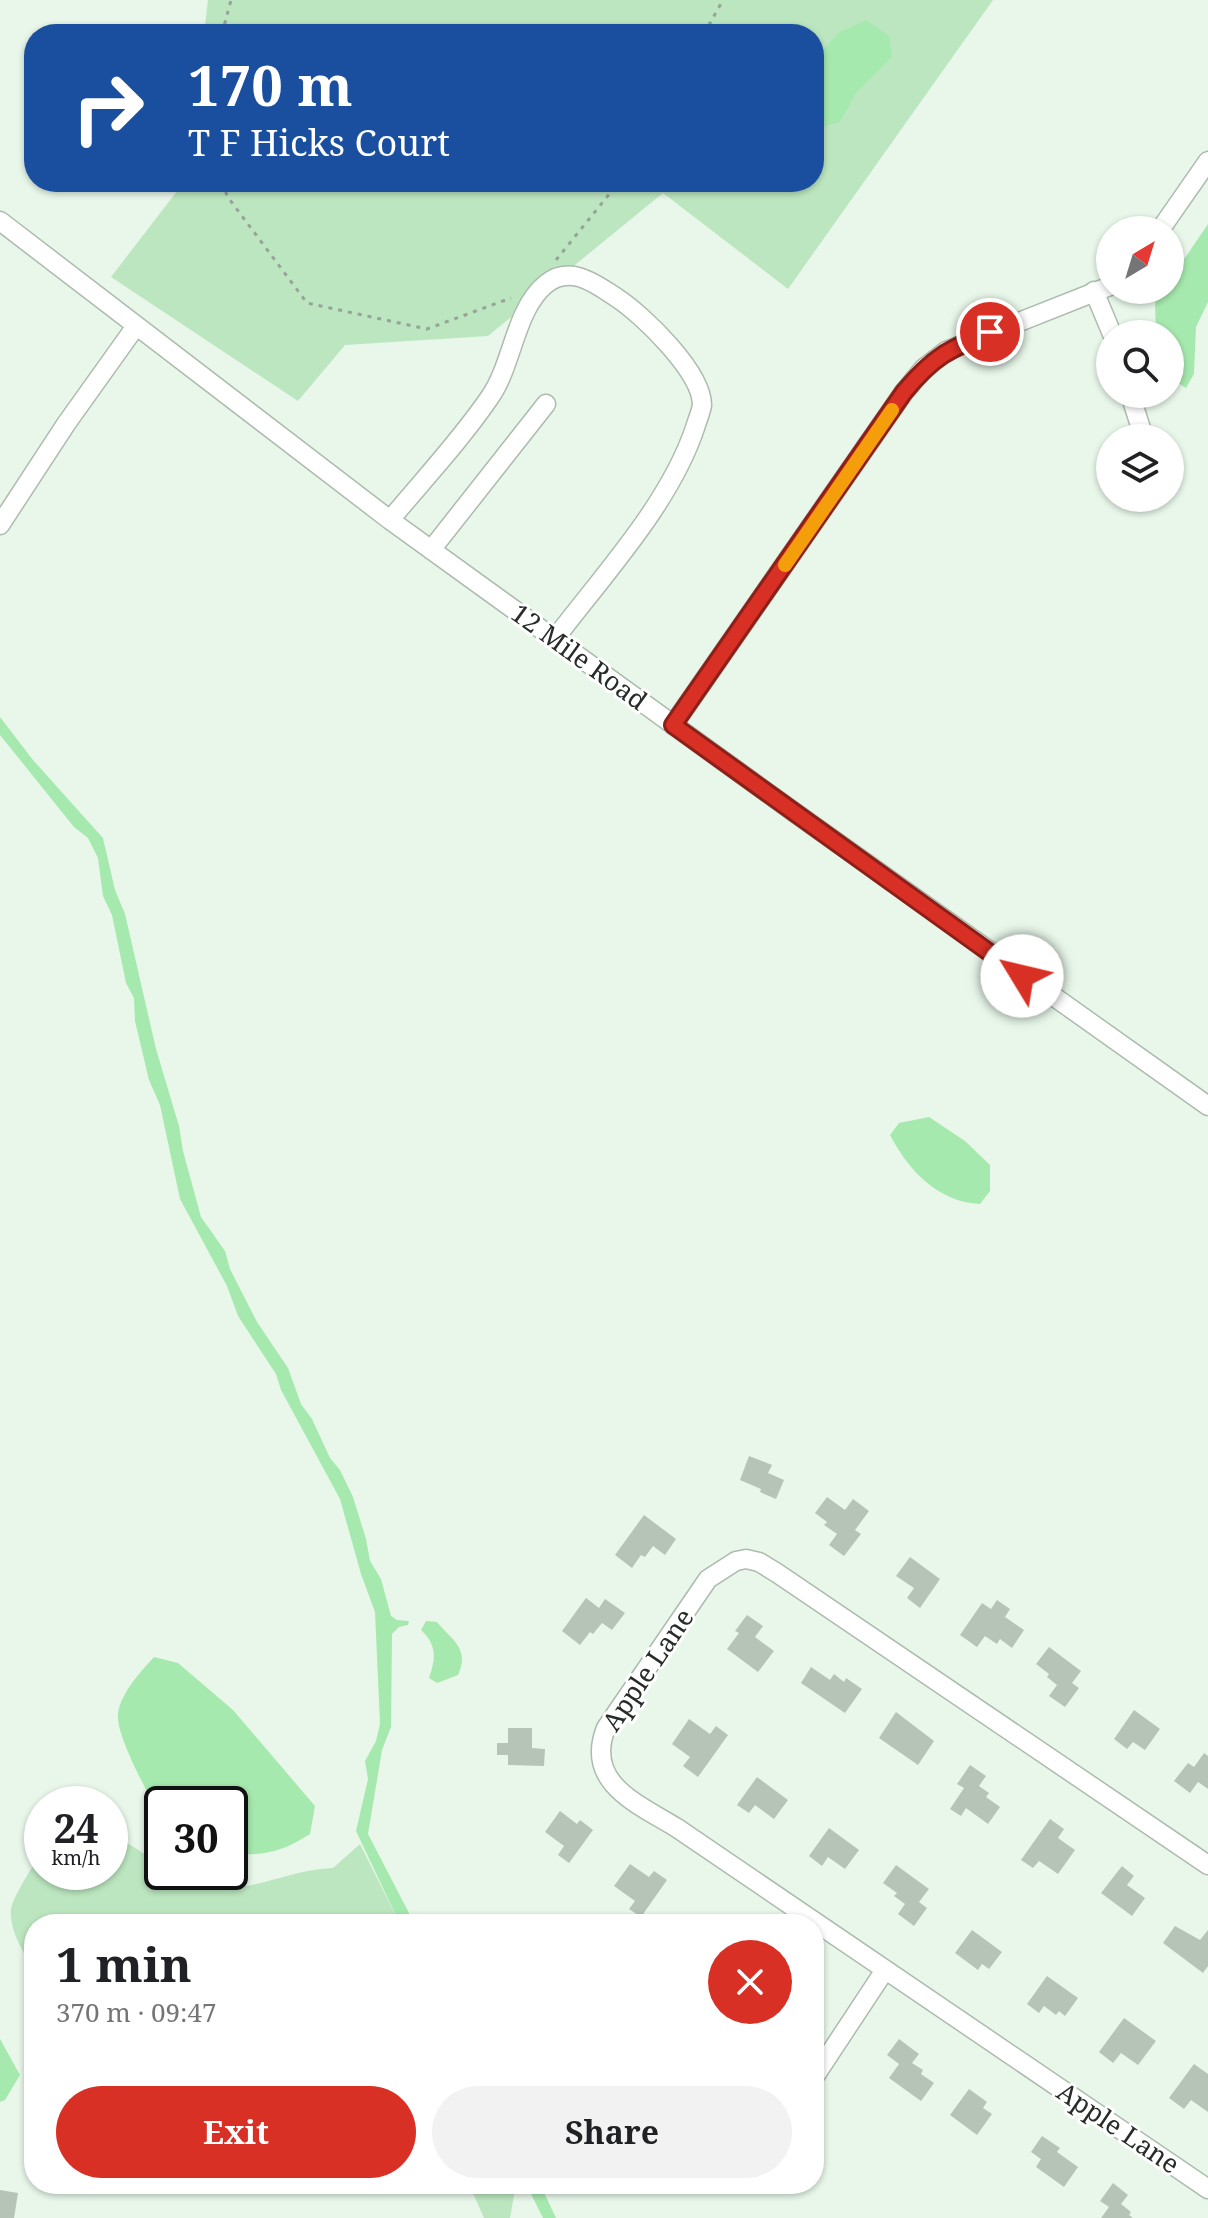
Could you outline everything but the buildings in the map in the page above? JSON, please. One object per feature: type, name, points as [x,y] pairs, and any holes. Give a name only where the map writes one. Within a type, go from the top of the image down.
[{"type":"street","points":[[1170,216],[1206,167]]},
{"type":"street","name":"12 Mile Road","points":[[0,221],[390,520],[1208,1106]]},
{"type":"street","points":[[390,520],[491,396],[507,365],[532,299],[548,282],[565,275],[586,278],[638,311],[660,333],[692,379],[700,393],[702,407],[690,442],[664,495],[554,640]]},
{"type":"street","points":[[673,725],[878,428],[924,368],[946,351],[1096,290]]},
{"type":"street","points":[[0,525],[66,424],[136,326]]},
{"type":"street","points":[[431,550],[546,404]]},
{"type":"street","name":"Apple Lane","points":[[803,1914],[633,1801],[604,1775],[600,1751],[606,1728],[708,1579],[736,1561],[746,1559],[759,1562],[777,1573],[1208,1865]]},
{"type":"street","name":"Apple Lane","points":[[824,1928],[1208,2189]]},
{"type":"street","points":[[824,2062],[885,1970]]},
{"type":"path","points":[[225,24],[231,0]]},
{"type":"path","points":[[710,24],[723,0]]},
{"type":"path","points":[[226,192],[307,303],[427,329],[507,301],[518,292]]},
{"type":"path","points":[[553,264],[611,192]]},
{"type":"shaded area","points":[[208,0],[993,0],[788,289],[663,193],[488,336],[345,345],[298,401],[111,277],[176,192],[824,192],[824,24],[205,24]]},
{"type":"shaded area","points":[[866,20],[889,36],[892,57],[856,93],[840,122],[824,126],[824,49],[840,32]]},
{"type":"shaded area","points":[[1208,224],[1208,302],[1196,327],[1194,374],[1186,388],[1184,320],[1156,320],[1155,304],[1184,304],[1184,259]]},
{"type":"shaded area","points":[[0,717],[33,760],[103,838],[201,1217],[225,1251],[230,1269],[257,1322],[288,1368],[301,1404],[353,1497],[370,1561],[381,1579],[391,1616],[409,1621],[408,1625],[399,1627],[392,1634],[391,1727],[382,1750],[368,1834],[409,1914],[395,1914],[356,1831],[368,1779],[365,1761],[376,1741],[380,1724],[375,1612],[340,1499],[281,1390],[276,1374],[238,1316],[227,1286],[180,1199],[160,1105],[149,1080],[135,1021],[134,998],[126,983],[112,915],[103,896],[98,858],[88,838],[74,827],[0,735]]},
{"type":"shaded area","points":[[929,1117],[965,1141],[990,1165],[990,1191],[980,1204],[951,1197],[926,1182],[906,1161],[890,1135],[899,1123]]},
{"type":"shaded area","points":[[426,1621],[437,1622],[461,1652],[458,1675],[437,1683],[429,1678],[434,1652],[421,1630]]},
{"type":"shaded area","points":[[154,1657],[178,1663],[233,1710],[315,1806],[310,1834],[272,1852],[248,1854],[248,1786],[144,1786],[126,1747],[118,1714],[137,1676]]},
{"type":"shaded area","points":[[128,1843],[144,1854],[144,1890],[248,1890],[248,1885],[333,1868],[360,1844],[395,1914],[24,1914],[24,1953],[12,1925],[13,1904],[24,1880],[24,1890],[128,1890]]},
{"type":"shaded area","points":[[0,2039],[20,2075],[5,2100],[0,2102]]},
{"type":"shaded area","points":[[473,2194],[514,2194],[510,2218],[484,2218]]},
{"type":"shaded area","points":[[531,2194],[545,2194],[556,2218],[543,2218]]},
{"type":"slow traffic","points":[[785,565],[892,410]]},
{"type":"route","points":[[990,332],[946,351],[924,368],[904,392],[673,725],[1022,976]]}]
